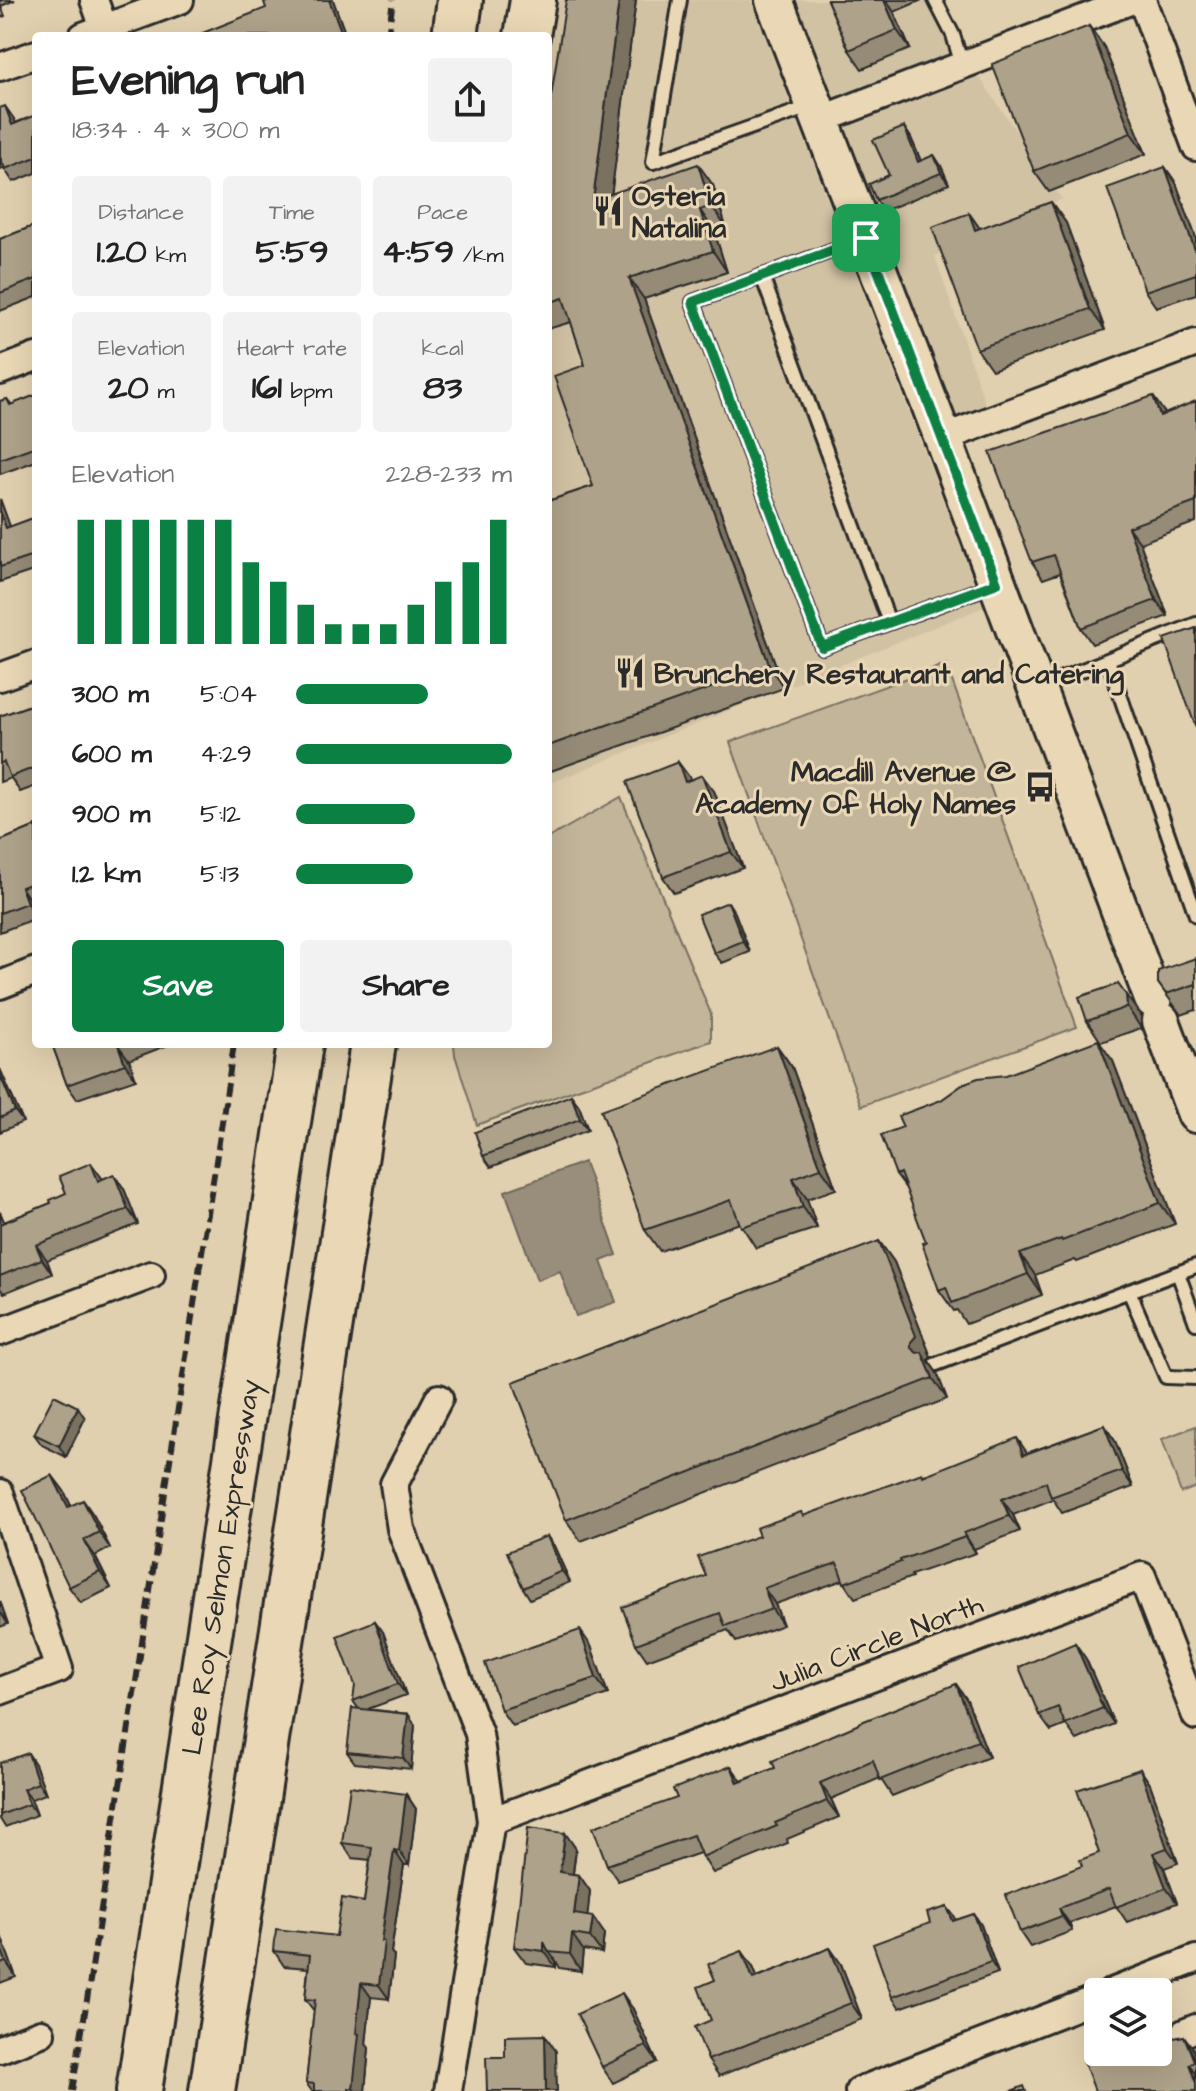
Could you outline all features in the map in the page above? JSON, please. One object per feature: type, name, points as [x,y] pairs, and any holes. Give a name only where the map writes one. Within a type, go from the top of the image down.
[{"type":"highway","points":[[456,32],[460,0]]},
{"type":"highway","points":[[528,32],[533,0]]},
{"type":"highway","name":"Lee Roy Selmon Expressway","points":[[139,2091],[299,1048]]},
{"type":"highway","points":[[212,2091],[372,1048]]},
{"type":"street","points":[[94,0],[98,32]]},
{"type":"street","points":[[100,32],[180,0]]},
{"type":"street","points":[[774,0],[1194,1102]]},
{"type":"street","points":[[817,112],[962,65],[1132,0]]},
{"type":"street","points":[[1142,0],[1195,143]]},
{"type":"street","points":[[0,67],[32,55]]},
{"type":"street","points":[[943,438],[1196,343]]},
{"type":"street","points":[[0,371],[32,359]]},
{"type":"street","points":[[0,677],[32,665]]},
{"type":"street","points":[[0,985],[32,973]]},
{"type":"street","points":[[0,1332],[151,1275]]},
{"type":"street","points":[[439,1398],[394,1484],[401,1529],[479,1734],[491,1821],[448,2091]]},
{"type":"street","points":[[0,1493],[59,1669],[0,1691]]},
{"type":"street","name":"Julia Circle North","points":[[491,1821],[1142,1576],[1196,1716]]},
{"type":"street","points":[[1148,1978],[1196,1959]]},
{"type":"street","points":[[859,2091],[1084,2003]]},
{"type":"street","points":[[0,2049],[41,2033]]},
{"type":"lane","points":[[680,0],[653,162],[817,112]]},
{"type":"lane","points":[[935,0],[953,35],[962,65]]},
{"type":"lane","points":[[866,238],[693,302],[822,647],[997,583]]},
{"type":"lane","points":[[762,276],[889,622]]},
{"type":"lane","points":[[1037,689],[1196,624]]},
{"type":"lane","points":[[1108,660],[1196,915]]},
{"type":"lane","points":[[934,1365],[1196,1266]]},
{"type":"lane","points":[[1178,1273],[1196,1323]]},
{"type":"lane","points":[[1129,1291],[1166,1377],[1196,1378]]},
{"type":"shaded area","points":[[552,0],[751,0],[984,607],[552,782],[552,32],[548,32]]},
{"type":"shaded area","points":[[788,0],[945,0],[961,50],[827,101]]},
{"type":"shaded area","points":[[978,75],[1062,199],[935,256],[986,406],[950,419],[837,129]]},
{"type":"shaded area","points":[[946,664],[1077,1027],[861,1106],[730,742]]},
{"type":"shaded area","points":[[621,797],[711,1014],[711,1041],[477,1125],[454,1048],[552,1048],[552,836]]},
{"type":"shaded area","points":[[584,1162],[617,1255],[601,1261],[616,1302],[576,1316],[560,1271],[537,1280],[505,1191]]},
{"type":"shaded area","points":[[1196,1426],[1196,1487],[1181,1493],[1162,1439]]},
{"type":"building","points":[[329,0],[341,31],[205,32],[266,8],[264,2]]},
{"type":"building","points":[[566,0],[619,0],[593,200],[698,164],[711,206],[700,210],[713,251],[629,278],[770,667],[552,745],[552,500],[593,486],[554,376],[585,365],[563,298],[552,302],[552,90]]},
{"type":"building","points":[[827,0],[884,0],[897,30],[849,50]]},
{"type":"building","points":[[1089,26],[1131,133],[1034,171],[992,64]]},
{"type":"building","points":[[5,106],[12,125],[32,117],[32,159],[5,169],[0,157],[0,108]]},
{"type":"building","points":[[904,127],[918,162],[934,155],[941,173],[876,200],[869,184],[889,175],[873,140]]},
{"type":"building","points":[[1165,167],[1196,253],[1196,274],[1145,291],[1107,188]]},
{"type":"building","points":[[1051,202],[1090,309],[977,349],[932,227],[969,213],[975,230]]},
{"type":"building","points":[[32,227],[32,281],[0,293],[0,239]]},
{"type":"building","points":[[1153,396],[1160,416],[1196,401],[1196,502],[1128,527],[1156,600],[1081,628],[1054,555],[1032,562],[990,452]]},
{"type":"building","points":[[32,397],[32,447],[0,459],[0,401],[7,399],[10,405]]},
{"type":"building","points":[[0,511],[6,528],[32,518],[32,556],[0,567]]},
{"type":"building","points":[[1196,628],[1196,728],[1164,639]]},
{"type":"building","points":[[32,704],[32,769],[10,777],[4,762],[0,763],[0,716]]},
{"type":"building","points":[[678,762],[685,782],[702,775],[731,852],[663,877],[627,782]]},
{"type":"building","points":[[32,828],[32,883],[21,887],[27,903],[0,913],[0,841]]},
{"type":"building","points":[[728,902],[743,941],[714,953],[698,914]]},
{"type":"building","points":[[1196,958],[1196,984],[1166,994],[1158,983],[1158,971]]},
{"type":"building","points":[[1118,984],[1126,995],[1127,1007],[1087,1021],[1079,997]]},
{"type":"building","points":[[1098,1040],[1160,1203],[1020,1254],[1028,1274],[952,1303],[946,1287],[939,1290],[922,1243],[926,1242],[900,1173],[896,1175],[881,1135],[903,1127],[898,1116],[941,1100],[965,1083],[978,1078],[1006,1075]]},
{"type":"building","points":[[777,1046],[821,1168],[793,1178],[803,1207],[741,1227],[731,1200],[645,1230],[601,1110]]},
{"type":"building","points":[[53,1048],[119,1048],[125,1064],[67,1085]]},
{"type":"building","points":[[0,1075],[15,1111],[0,1118]]},
{"type":"building","points":[[571,1095],[580,1119],[483,1156],[475,1132]]},
{"type":"building","points":[[91,1163],[98,1181],[114,1174],[128,1209],[36,1245],[42,1259],[0,1276],[0,1224],[51,1203],[50,1200],[66,1193],[59,1176]]},
{"type":"building","points":[[879,1241],[916,1336],[911,1348],[917,1353],[922,1352],[933,1378],[566,1520],[513,1382]]},
{"type":"building","points":[[54,1395],[78,1407],[59,1446],[34,1434]]},
{"type":"building","points":[[1104,1425],[1122,1471],[1051,1497],[1046,1482],[1002,1499],[1009,1516],[964,1533],[965,1537],[844,1583],[837,1563],[764,1588],[772,1609],[725,1626],[720,1613],[636,1644],[622,1607],[706,1576],[698,1557],[759,1536],[756,1528],[801,1512],[803,1516],[922,1473],[923,1476],[1017,1438],[1023,1455]]},
{"type":"building","points":[[52,1475],[68,1507],[83,1500],[99,1532],[84,1540],[100,1572],[69,1587],[22,1490]]},
{"type":"building","points":[[547,1536],[562,1571],[523,1588],[507,1552]]},
{"type":"building","points":[[375,1621],[398,1684],[353,1701],[355,1685],[337,1636]]},
{"type":"building","points":[[580,1630],[596,1678],[501,1710],[485,1663]]},
{"type":"building","points":[[1075,1643],[1103,1708],[1065,1724],[1058,1707],[1039,1715],[1019,1667]]},
{"type":"building","points":[[956,1684],[978,1741],[880,1780],[873,1760],[820,1783],[827,1801],[702,1857],[693,1835],[607,1865],[593,1827],[677,1798],[673,1789],[731,1766],[738,1783],[775,1768],[772,1761]]},
{"type":"building","points":[[352,1708],[408,1714],[403,1758],[347,1752]]},
{"type":"building","points":[[28,1753],[38,1783],[23,1789],[29,1804],[0,1815],[0,1763]]},
{"type":"building","points":[[1140,1769],[1167,1848],[1153,1853],[1166,1888],[1116,1907],[1109,1889],[1059,1908],[1062,1916],[1020,1932],[1006,1895],[1082,1866],[1080,1860],[1099,1853],[1077,1790]]},
{"type":"building","points":[[350,1786],[406,1794],[399,1851],[394,1850],[381,1941],[384,1941],[379,1985],[361,1983],[353,2088],[349,2091],[314,2091],[314,2084],[306,2083],[315,2000],[305,1999],[310,1955],[274,1951],[276,1929],[336,1936],[342,1898],[364,1902],[372,1847],[342,1843]]},
{"type":"building","points":[[528,1828],[565,1833],[560,1872],[579,1875],[574,1914],[593,1917],[590,1937],[572,1934],[570,1954],[549,1952],[544,1942],[544,1951],[514,1947]]},
{"type":"building","points":[[947,1907],[953,1921],[974,1914],[991,1962],[892,1997],[873,1944],[930,1923],[927,1913]]},
{"type":"building","points":[[0,1946],[6,1962],[0,1964]]},
{"type":"building","points":[[830,1948],[851,2003],[708,2060],[695,2027],[711,2020],[698,1987],[715,1980],[708,1964],[742,1951],[753,1979]]},
{"type":"building","points":[[622,1993],[646,2046],[602,2067],[577,2014]]},
{"type":"building","points":[[545,2035],[546,2091],[487,2091],[486,2057],[505,2057],[505,2036]]},
{"type":"building","points":[[1184,2036],[1194,2061],[1189,2064],[1196,2091],[1095,2091],[1086,2066],[1172,2066],[1172,2037]]},
{"type":"railway","points":[[389,32],[393,0]]},
{"type":"railway","points":[[72,2091],[233,1048]]},
{"type":"place","name":"Osteria Natalina","points":[[608,211]]},
{"type":"place","name":"Brunchery Restaurant and Catering","points":[[630,673]]},
{"type":"place","name":"Macdill Avenue @ Academy Of Holy Names","points":[[1040,787]]},
{"type":"route","points":[[866,238],[997,583],[822,647],[693,302],[866,238]]}]
